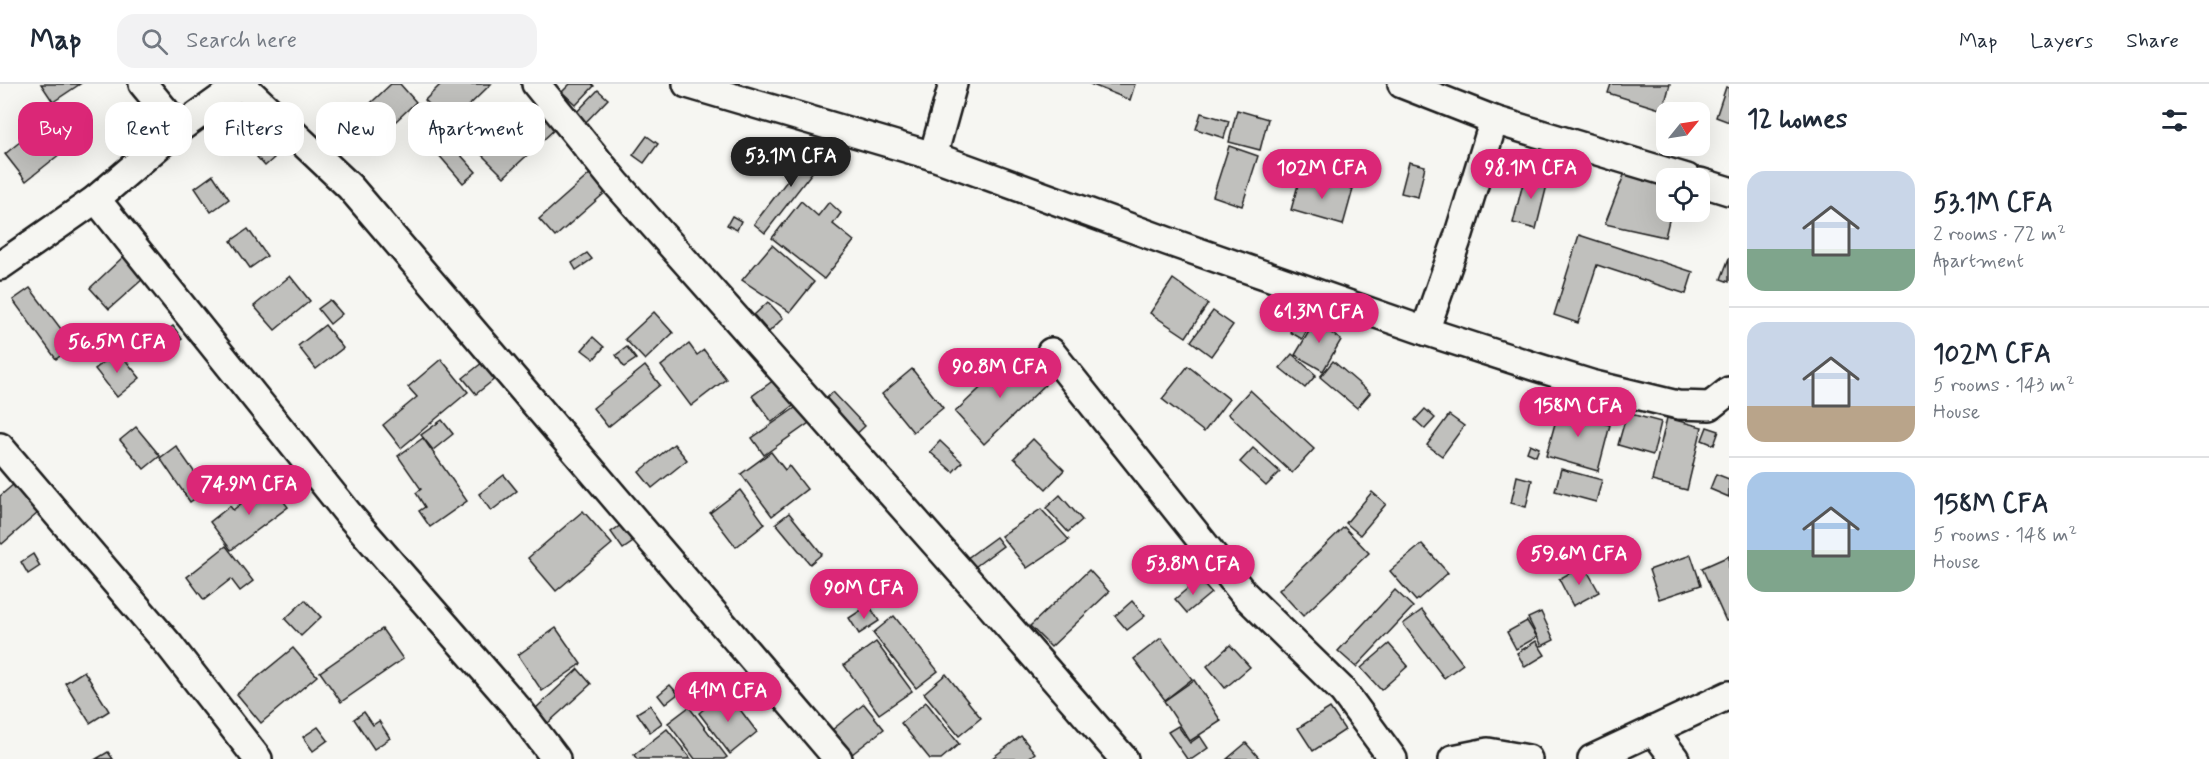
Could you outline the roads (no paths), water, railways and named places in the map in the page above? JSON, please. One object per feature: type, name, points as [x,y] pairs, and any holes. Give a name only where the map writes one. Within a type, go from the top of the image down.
[{"type":"street","points":[[143,84],[158,102]]},
{"type":"street","points":[[192,119],[241,84],[350,187],[838,759]]},
{"type":"street","points":[[536,84],[616,183],[966,577],[1124,759]]},
{"type":"street","points":[[687,84],[933,156],[1425,331],[1591,384],[1678,405],[1723,404]]},
{"type":"street","points":[[933,156],[953,84]]},
{"type":"street","points":[[1402,84],[1494,120],[1656,169]]},
{"type":"street","points":[[1425,331],[1458,237],[1494,120]]},
{"type":"street","points":[[0,266],[96,199],[146,156]]},
{"type":"street","points":[[1710,185],[1729,191]]},
{"type":"street","points":[[96,199],[350,516],[519,710],[556,759]]},
{"type":"street","points":[[1051,352],[1244,594],[1343,691],[1393,759]]},
{"type":"street","points":[[0,447],[170,646],[258,759]]},
{"type":"street","points":[[1592,759],[1729,694]]},
{"type":"street","points":[[1653,730],[1675,759]]},
{"type":"street","points":[[1453,759],[1488,752],[1528,759]]}]
